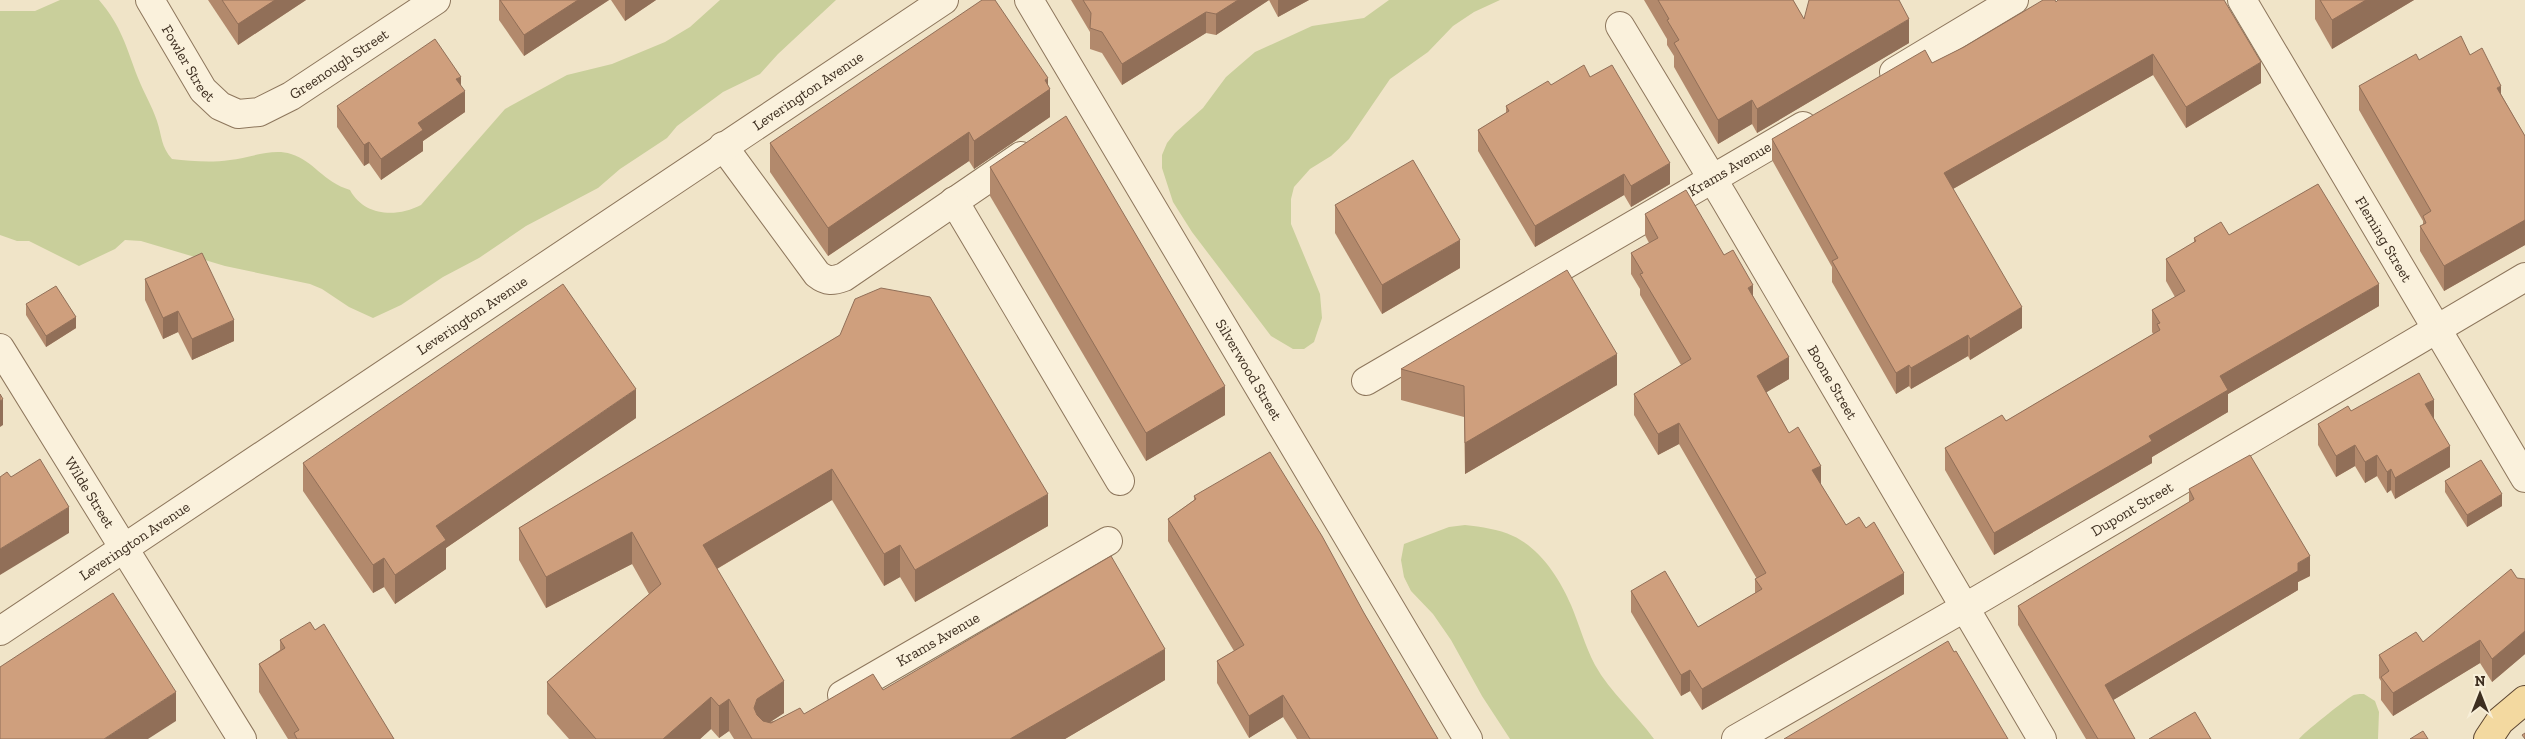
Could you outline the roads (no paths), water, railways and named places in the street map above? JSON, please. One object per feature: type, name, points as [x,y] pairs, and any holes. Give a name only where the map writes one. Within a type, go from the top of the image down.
[{"type":"main road","points":[[2488,739],[2500,721],[2525,700]]},
{"type":"street","name":"Fowler Street","points":[[150,0],[203,90],[220,106],[238,114]]},
{"type":"street","name":"Greenough Street","points":[[238,114],[259,112],[291,96],[436,0]]},
{"type":"street","name":"Leverington Avenue","points":[[0,631],[944,0]]},
{"type":"street","name":"Silverwood Street","points":[[1029,0],[1468,739]]},
{"type":"street","points":[[1868,87],[2014,0]]},
{"type":"street","name":"Fleming Street","points":[[2242,0],[2525,478]]},
{"type":"street","name":"Boone Street","points":[[1620,26],[1713,179],[2042,739]]},
{"type":"street","name":"Krams Avenue","points":[[1366,381],[1826,112]]},
{"type":"street","points":[[723,146],[817,274],[824,280],[835,281],[1041,142]]},
{"type":"street","points":[[954,201],[1120,481]]},
{"type":"street","name":"Dupont Street","points":[[1736,739],[2525,277]]},
{"type":"street","name":"Wilde Street","points":[[0,348],[242,739]]},
{"type":"street","name":"Krams Avenue","points":[[818,710],[1108,541]]}]
